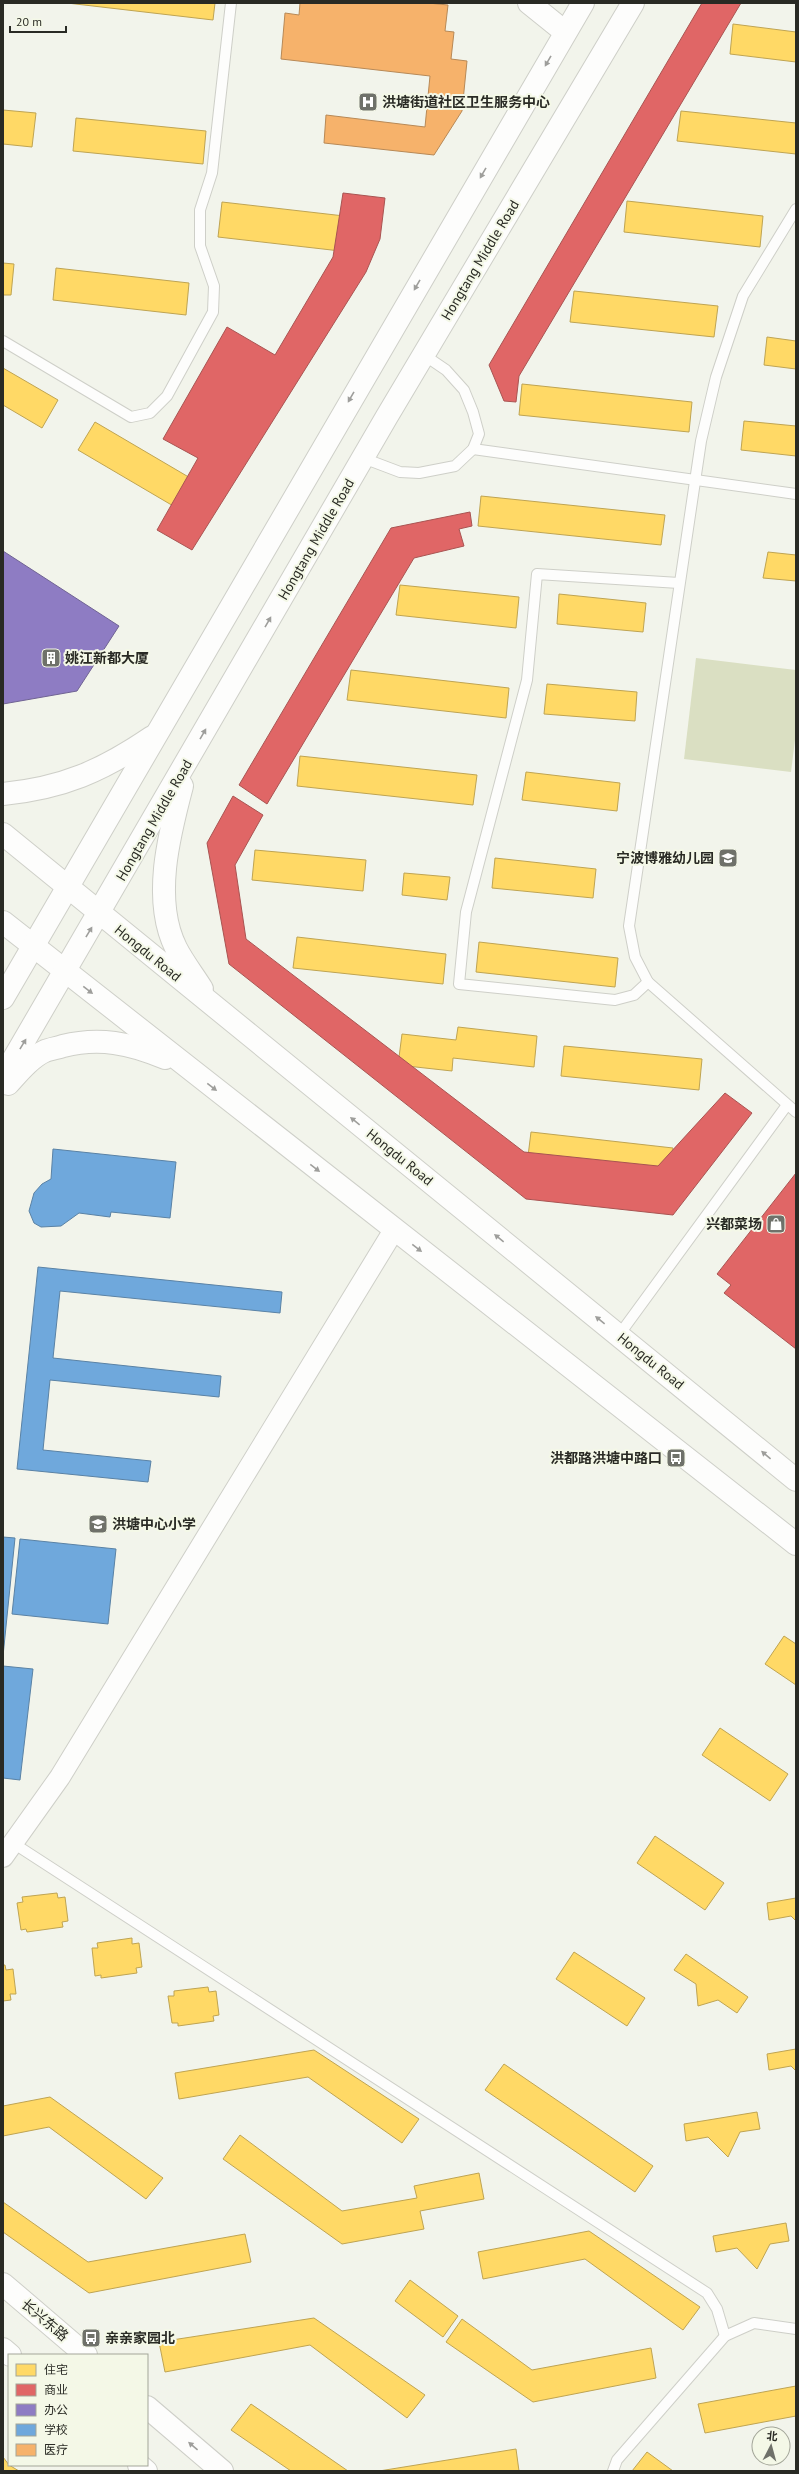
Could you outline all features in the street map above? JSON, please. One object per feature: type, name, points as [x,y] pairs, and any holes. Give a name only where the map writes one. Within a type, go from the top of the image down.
[{"type":"main road","points":[[529,3],[565,32]]},
{"type":"main road","points":[[3,998],[583,3]]},
{"type":"main road","name":"Hongtang Middle Road","points":[[3,1077],[100,913],[363,458],[633,3]]},
{"type":"main road","points":[[3,794],[38,790],[68,782],[115,762],[157,734]]},
{"type":"main road","points":[[188,760],[168,843],[164,883],[166,914],[176,947],[211,1003]]},
{"type":"main road","name":"Hongdu Road","points":[[3,834],[796,1480]]},
{"type":"main road","points":[[3,922],[796,1544]]},
{"type":"main road","points":[[3,1090],[23,1068],[44,1051],[74,1043],[98,1040],[123,1042],[186,1067]]},
{"type":"main road","name":"长兴东路","points":[[3,2284],[85,2354]]},
{"type":"main road","points":[[148,2408],[222,2471]]},
{"type":"street","points":[[8,1850],[60,1777],[394,1230]]},
{"type":"lane","points":[[3,341],[131,417],[150,414],[167,396],[212,312],[214,286],[200,246],[200,210],[212,173],[231,3]]},
{"type":"lane","points":[[796,210],[743,296],[716,377],[701,440],[629,926],[635,957],[648,982],[796,1112]]},
{"type":"lane","points":[[363,458],[388,469],[419,473],[455,466],[473,449],[479,434],[473,412],[464,390],[446,370],[424,355]]},
{"type":"lane","points":[[473,449],[796,494]]},
{"type":"lane","points":[[648,982],[634,995],[615,1000],[459,984],[466,912],[527,680],[538,574],[679,583]]},
{"type":"lane","points":[[619,1335],[787,1105]]},
{"type":"lane","points":[[8,1850],[707,2293],[717,2309],[724,2336]]},
{"type":"lane","points":[[613,2471],[617,2460],[724,2336],[754,2324],[796,2329]]},
{"type":"green space","points":[[696,658],[796,670],[796,732],[791,772],[684,759]]},
{"type":"building: 住宅","points":[[67,3],[215,3],[213,20]]},
{"type":"building: 住宅","points":[[733,24],[796,32],[796,62],[730,54]]},
{"type":"building: 住宅","points":[[3,110],[36,113],[32,147],[3,144]]},
{"type":"building: 住宅","points":[[681,111],[796,123],[796,154],[677,141]]},
{"type":"building: 住宅","points":[[76,118],[206,131],[203,164],[73,151]]},
{"type":"building: 住宅","points":[[627,201],[763,216],[760,247],[624,232]]},
{"type":"building: 住宅","points":[[222,202],[353,217],[349,252],[218,237]]},
{"type":"building: 住宅","points":[[3,263],[14,264],[11,295],[3,295]]},
{"type":"building: 住宅","points":[[56,268],[189,283],[186,315],[53,300]]},
{"type":"building: 住宅","points":[[574,291],[718,306],[714,337],[570,322]]},
{"type":"building: 住宅","points":[[226,331],[283,363],[267,390],[210,358]]},
{"type":"building: 住宅","points":[[767,337],[796,341],[796,369],[764,365]]},
{"type":"building: 住宅","points":[[3,368],[58,400],[42,428],[3,405]]},
{"type":"building: 住宅","points":[[522,384],[692,402],[689,432],[519,415]]},
{"type":"building: 住宅","points":[[744,421],[796,426],[796,456],[741,450]]},
{"type":"building: 住宅","points":[[95,422],[209,489],[192,517],[78,450]]},
{"type":"building: 住宅","points":[[481,496],[665,515],[661,545],[478,526]]},
{"type":"building: 住宅","points":[[768,552],[796,555],[796,581],[763,578]]},
{"type":"building: 住宅","points":[[400,585],[519,597],[516,628],[396,615]]},
{"type":"building: 住宅","points":[[559,594],[646,603],[643,632],[557,624]]},
{"type":"building: 住宅","points":[[351,670],[509,688],[506,718],[347,700]]},
{"type":"building: 住宅","points":[[547,684],[637,692],[635,721],[544,714]]},
{"type":"building: 住宅","points":[[300,756],[477,775],[473,805],[297,786]]},
{"type":"building: 住宅","points":[[526,772],[620,783],[617,811],[522,800]]},
{"type":"building: 住宅","points":[[255,850],[366,860],[363,891],[252,880]]},
{"type":"building: 住宅","points":[[495,858],[596,869],[593,898],[492,888]]},
{"type":"building: 住宅","points":[[404,873],[450,877],[447,900],[402,895]]},
{"type":"building: 住宅","points":[[297,937],[446,954],[443,984],[293,968]]},
{"type":"building: 住宅","points":[[479,942],[618,958],[615,987],[476,972]]},
{"type":"building: 住宅","points":[[458,1027],[537,1036],[534,1067],[453,1058],[452,1071],[398,1065],[402,1034],[456,1040]]},
{"type":"building: 住宅","points":[[564,1046],[702,1059],[699,1090],[561,1076]]},
{"type":"building: 住宅","points":[[531,1132],[673,1148],[669,1180],[527,1164]]},
{"type":"building: 住宅","points":[[784,1636],[796,1644],[796,1685],[765,1664]]},
{"type":"building: 住宅","points":[[720,1728],[788,1774],[770,1801],[702,1755]]},
{"type":"building: 住宅","points":[[655,1836],[724,1883],[705,1910],[637,1863]]},
{"type":"building: 住宅","points":[[57,1893],[58,1898],[65,1897],[68,1921],[62,1922],[63,1927],[27,1932],[26,1929],[21,1930],[17,1903],[23,1902],[22,1897]]},
{"type":"building: 住宅","points":[[796,1898],[796,1921],[791,1916],[769,1920],[767,1903]]},
{"type":"building: 住宅","points":[[132,1938],[132,1944],[139,1943],[142,1967],[136,1968],[137,1973],[101,1978],[101,1975],[95,1976],[92,1948],[98,1948],[97,1943]]},
{"type":"building: 住宅","points":[[574,1952],[645,1998],[627,2026],[556,1979]]},
{"type":"building: 住宅","points":[[686,1954],[748,1997],[737,2013],[718,2000],[698,2006],[696,1984],[674,1970]]},
{"type":"building: 住宅","points":[[3,1965],[5,1965],[6,1970],[13,1969],[16,1994],[10,1994],[11,2000],[3,2001]]},
{"type":"building: 住宅","points":[[208,1987],[209,1992],[216,1991],[219,2015],[213,2016],[214,2021],[178,2026],[178,2023],[172,2023],[168,1996],[174,1996],[174,1991]]},
{"type":"building: 住宅","points":[[796,2049],[796,2071],[791,2066],[769,2070],[767,2054]]},
{"type":"building: 住宅","points":[[314,2050],[419,2119],[402,2143],[308,2077],[179,2099],[175,2073]]},
{"type":"building: 住宅","points":[[504,2064],[653,2166],[635,2192],[485,2090]]},
{"type":"building: 住宅","points":[[50,2097],[163,2178],[146,2199],[49,2127],[3,2136],[3,2106]]},
{"type":"building: 住宅","points":[[757,2112],[760,2129],[740,2132],[728,2157],[708,2137],[686,2141],[684,2124]]},
{"type":"building: 住宅","points":[[240,2135],[342,2211],[417,2198],[414,2186],[479,2173],[484,2199],[420,2211],[424,2229],[342,2244],[223,2159]]},
{"type":"building: 住宅","points":[[3,2202],[88,2262],[245,2234],[251,2262],[89,2293],[3,2232]]},
{"type":"building: 住宅","points":[[786,2223],[789,2241],[770,2244],[757,2269],[737,2248],[716,2252],[713,2236]]},
{"type":"building: 住宅","points":[[589,2231],[700,2307],[683,2330],[585,2259],[483,2279],[478,2252]]},
{"type":"building: 住宅","points":[[410,2280],[458,2316],[443,2337],[395,2301]]},
{"type":"building: 住宅","points":[[314,2318],[425,2395],[407,2418],[310,2345],[165,2372],[159,2342]]},
{"type":"building: 住宅","points":[[462,2319],[532,2370],[651,2348],[656,2378],[533,2402],[446,2342]]},
{"type":"building: 住宅","points":[[796,2386],[796,2416],[705,2433],[698,2404]]},
{"type":"building: 住宅","points":[[251,2404],[348,2471],[291,2471],[231,2430]]},
{"type":"building: 住宅","points":[[516,2449],[519,2471],[379,2471]]},
{"type":"building: 住宅","points":[[647,2452],[673,2471],[632,2471]]},
{"type":"building: 住宅","points":[[3,2457],[8,2466],[19,2471],[3,2471]]},
{"type":"building: 商业","points":[[702,3],[741,3],[519,376],[516,402],[504,401],[489,365]]},
{"type":"building: 商业","points":[[343,193],[385,198],[380,239],[366,272],[192,550],[157,530],[198,458],[163,439],[227,327],[275,355],[333,257]]},
{"type":"building: 商业","points":[[470,512],[472,526],[459,529],[464,546],[414,558],[267,804],[239,785],[391,528]]},
{"type":"building: 商业","points":[[233,796],[263,815],[235,865],[246,939],[524,1152],[658,1166],[725,1093],[752,1113],[673,1215],[526,1199],[229,964],[207,843]]},
{"type":"building: 商业","name":"兴都菜场","points":[[796,1173],[796,1349],[724,1293],[731,1285],[717,1274]]},
{"type":"building: 办公","name":"姚江新都大厦","points":[[3,551],[119,626],[77,691],[3,704]]},
{"type":"building: 学校","points":[[53,1149],[176,1162],[170,1218],[111,1212],[110,1217],[79,1213],[61,1226],[41,1227],[34,1223],[29,1211],[34,1193],[42,1184],[51,1179]]},
{"type":"building: 学校","points":[[38,1267],[282,1292],[280,1313],[60,1291],[53,1358],[221,1376],[219,1397],[50,1380],[43,1450],[151,1461],[148,1482],[17,1469]]},
{"type":"building: 学校","points":[[3,1537],[15,1538],[3,1656]]},
{"type":"building: 学校","points":[[20,1539],[116,1549],[108,1624],[12,1614]]},
{"type":"building: 学校","points":[[3,1666],[33,1669],[20,1780],[3,1778]]},
{"type":"building: 医疗","points":[[300,3],[428,3],[448,5],[445,31],[454,32],[451,59],[467,61],[462,111],[434,155],[324,143],[326,115],[425,127],[430,76],[281,59],[285,13],[299,15]]},
{"type":"place","name":"洪塘街道社区卫生服务中心","points":[[368,102]]},
{"type":"place","name":"姚江新都大厦","points":[[51,658]]},
{"type":"place","name":"宁波博雅幼儿园","points":[[728,858]]},
{"type":"place","name":"兴都菜场","points":[[776,1224]]},
{"type":"place","name":"洪都路洪塘中路口","points":[[676,1458]]},
{"type":"place","name":"洪塘中心小学","points":[[98,1524]]},
{"type":"place","name":"亲亲家园北","points":[[91,2338]]}]
